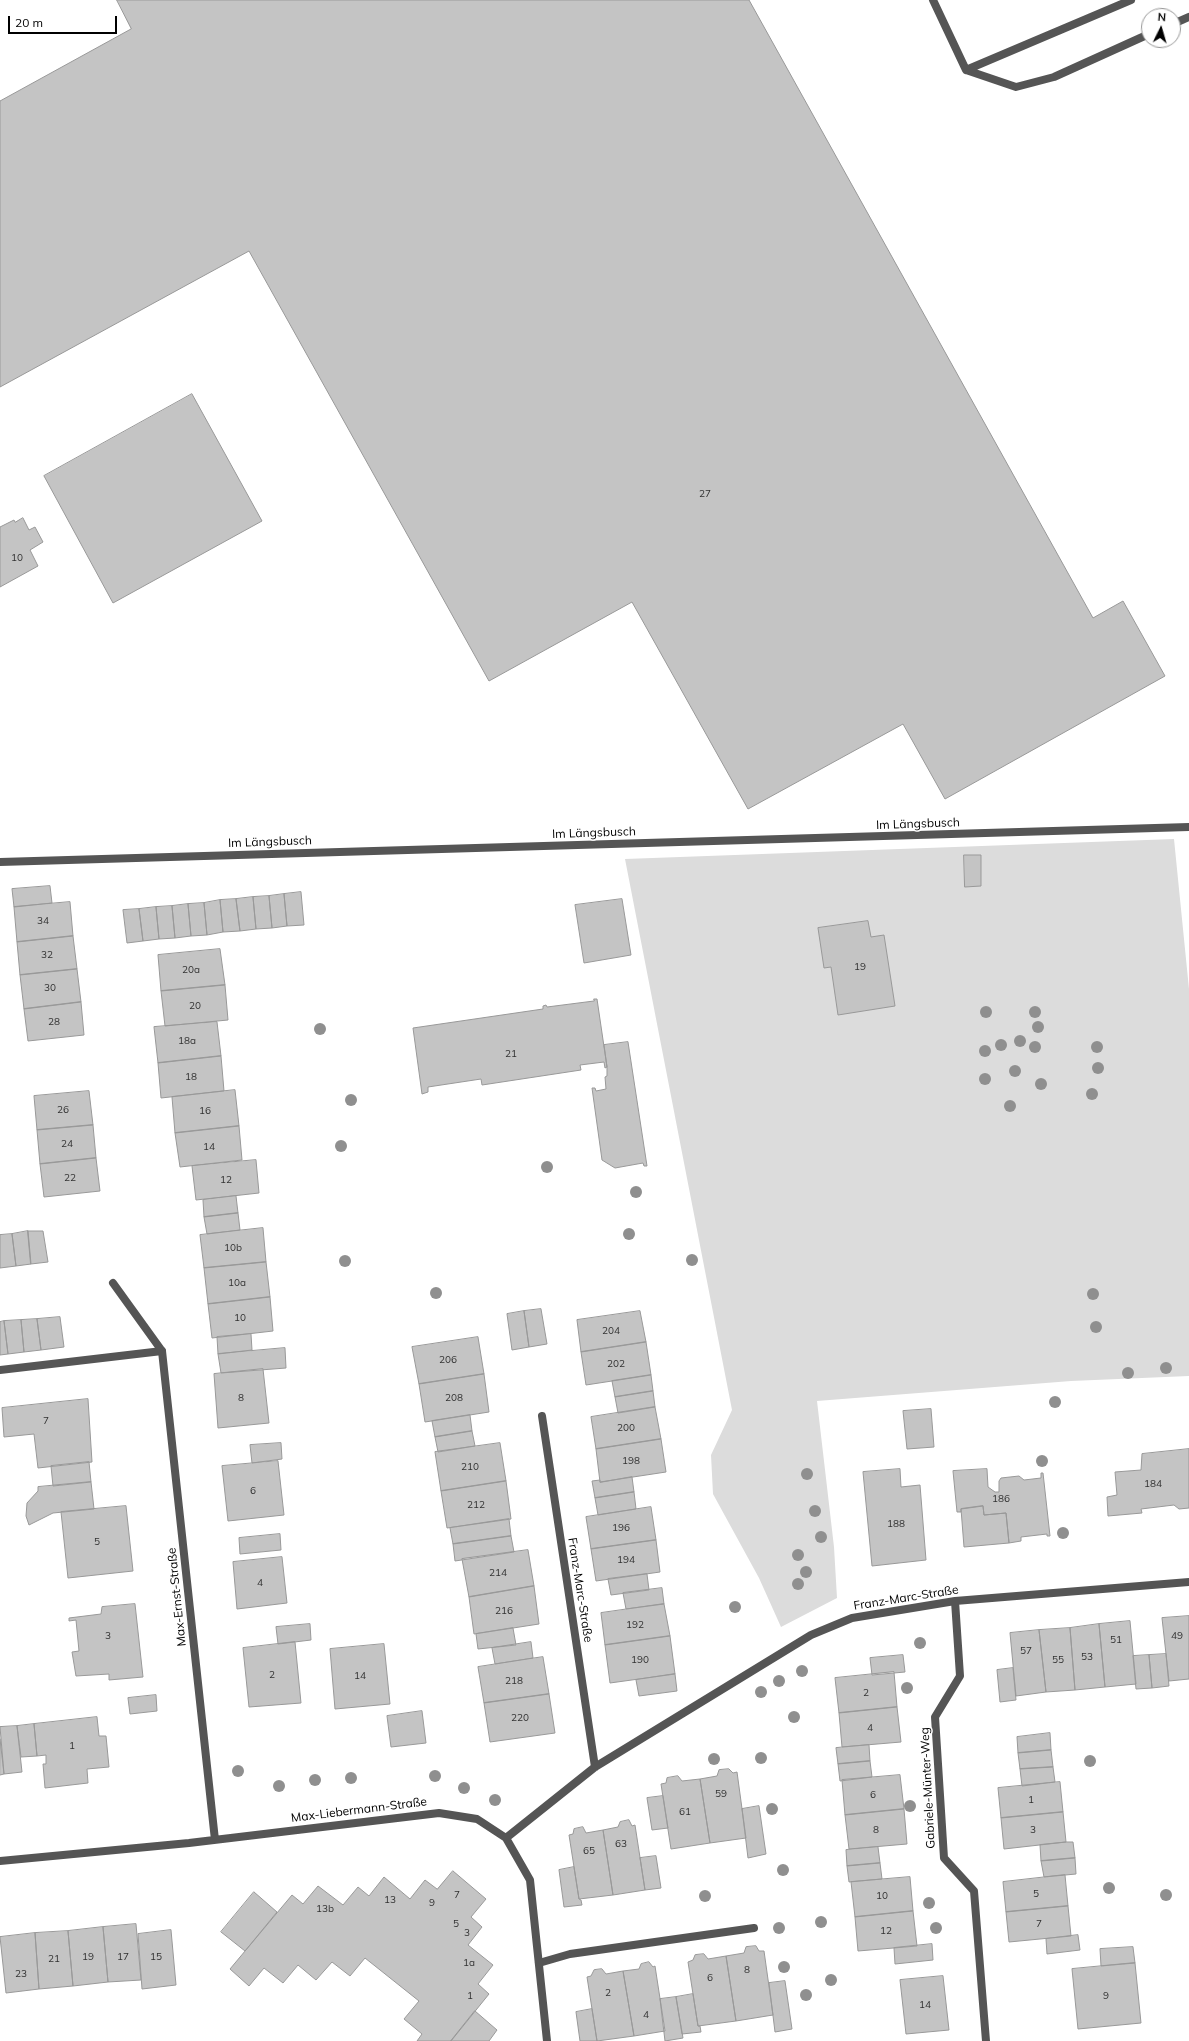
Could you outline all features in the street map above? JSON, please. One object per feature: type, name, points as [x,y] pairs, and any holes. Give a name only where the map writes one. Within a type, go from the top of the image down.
[{"type":"street","points":[[933,0],[966,70],[1016,87],[1054,77],[1141,38]]},
{"type":"street","points":[[966,70],[1131,0]]},
{"type":"street","name":"Im Längsbusch","points":[[0,862],[1189,827]]},
{"type":"street","name":"Max-Ernst-Straße","points":[[114,1283],[162,1351],[215,1840]]},
{"type":"street","points":[[0,1370],[162,1351]]},
{"type":"street","name":"Franz-Marc-Straße","points":[[542,1416],[595,1767]]},
{"type":"street","name":"Franz-Marc-Straße","points":[[506,1838],[595,1767],[811,1635],[852,1618],[955,1601],[1189,1582]]},
{"type":"street","name":"Gabriele-Münter-Weg","points":[[955,1601],[960,1676],[935,1717],[944,1858],[974,1891],[986,2041]]},
{"type":"street","name":"Max-Liebermann-Straße","points":[[0,1861],[215,1840],[439,1813],[477,1819],[506,1838],[530,1880],[547,2041]]},
{"type":"street","points":[[539,1963],[570,1954],[754,1928]]},
{"type":"shaded area","points":[[1174,839],[1189,989],[1189,1376],[1071,1381],[817,1401],[834,1547],[837,1598],[781,1627],[759,1578],[713,1494],[711,1455],[732,1410],[625,859]]},
{"type":"building","points":[[117,0],[749,0],[1093,618],[1123,601],[1165,676],[945,799],[903,724],[748,809],[632,602],[489,681],[249,251],[0,387],[0,101],[131,29]]},
{"type":"building","points":[[192,394],[262,521],[113,603],[44,476]]},
{"type":"building","points":[[23,518],[29,530],[35,527],[43,542],[30,550],[38,566],[0,587],[0,527],[14,520],[15,522]]},
{"type":"building","points":[[964,855],[981,855],[981,886],[965,887]]},
{"type":"building","points":[[50,886],[52,903],[14,907],[12,889]]},
{"type":"building","points":[[301,892],[304,925],[287,926],[284,894]]},
{"type":"building","points":[[284,894],[287,926],[272,928],[269,896]]},
{"type":"building","points":[[269,896],[272,928],[256,929],[253,897]]},
{"type":"building","points":[[253,897],[256,929],[240,931],[236,899]]},
{"type":"building","points":[[236,899],[240,931],[223,932],[220,900]]},
{"type":"building","points":[[622,899],[631,955],[584,963],[575,905]]},
{"type":"building","points":[[220,900],[223,932],[207,935],[204,903]]},
{"type":"building","points":[[70,902],[73,936],[17,942],[14,907]]},
{"type":"building","points":[[204,903],[207,935],[191,936],[188,904]]},
{"type":"building","points":[[188,904],[191,936],[175,938],[172,906]]},
{"type":"building","points":[[172,906],[175,938],[159,939],[156,907]]},
{"type":"building","points":[[156,907],[159,939],[143,941],[139,909]]},
{"type":"building","points":[[139,909],[143,941],[127,943],[123,910]]},
{"type":"building","points":[[868,921],[871,937],[884,935],[895,1006],[838,1015],[831,967],[824,968],[818,928]]},
{"type":"building","points":[[73,936],[77,969],[20,975],[17,942]]},
{"type":"building","points":[[220,949],[225,985],[161,991],[158,955]]},
{"type":"building","points":[[77,969],[81,1002],[24,1009],[20,975]]},
{"type":"building","points":[[225,985],[228,1020],[165,1026],[161,991]]},
{"type":"building","points":[[594,999],[597,999],[607,1067],[605,1068],[604,1062],[580,1065],[581,1070],[482,1085],[481,1079],[428,1087],[428,1092],[422,1094],[413,1028],[543,1009],[543,1006],[546,1005],[547,1007],[594,1001]]},
{"type":"building","points":[[81,1002],[84,1035],[28,1041],[24,1009]]},
{"type":"building","points":[[217,1022],[221,1056],[158,1063],[154,1027]]},
{"type":"building","points":[[628,1042],[647,1166],[644,1166],[643,1163],[615,1168],[602,1160],[592,1088],[595,1088],[596,1091],[606,1089],[605,1077],[607,1076],[607,1067],[604,1045]]},
{"type":"building","points":[[221,1056],[224,1091],[161,1098],[158,1063]]},
{"type":"building","points":[[235,1090],[239,1126],[175,1133],[172,1097]]},
{"type":"building","points":[[89,1091],[93,1125],[37,1130],[34,1096]]},
{"type":"building","points":[[93,1125],[96,1158],[40,1164],[37,1130]]},
{"type":"building","points":[[239,1126],[242,1160],[180,1167],[175,1133]]},
{"type":"building","points":[[96,1158],[100,1191],[44,1197],[40,1164]]},
{"type":"building","points":[[256,1160],[259,1193],[196,1200],[192,1166]]},
{"type":"building","points":[[236,1196],[238,1213],[204,1217],[203,1200]]},
{"type":"building","points":[[238,1213],[240,1230],[207,1234],[204,1217]]},
{"type":"building","points":[[263,1228],[266,1262],[204,1268],[200,1235]]},
{"type":"building","points":[[28,1231],[43,1231],[48,1262],[31,1264]]},
{"type":"building","points":[[28,1231],[31,1264],[16,1266],[12,1234]]},
{"type":"building","points":[[12,1234],[16,1266],[0,1268],[0,1235]]},
{"type":"building","points":[[266,1262],[270,1297],[208,1304],[204,1268]]},
{"type":"building","points":[[270,1297],[273,1331],[212,1338],[208,1304]]},
{"type":"building","points":[[541,1309],[547,1344],[529,1347],[524,1311]]},
{"type":"building","points":[[524,1311],[529,1347],[512,1350],[507,1314]]},
{"type":"building","points":[[640,1311],[646,1342],[581,1352],[577,1320]]},
{"type":"building","points":[[60,1317],[64,1347],[41,1350],[37,1319]]},
{"type":"building","points":[[37,1319],[41,1350],[24,1352],[21,1320]]},
{"type":"building","points":[[21,1320],[24,1352],[8,1354],[4,1321]]},
{"type":"building","points":[[4,1321],[8,1354],[0,1355],[0,1322]]},
{"type":"building","points":[[251,1334],[252,1350],[218,1354],[217,1337]]},
{"type":"building","points":[[478,1337],[484,1374],[419,1384],[412,1347]]},
{"type":"building","points":[[646,1342],[651,1375],[586,1385],[581,1352]]},
{"type":"building","points":[[285,1348],[286,1368],[221,1373],[218,1354]]},
{"type":"building","points":[[263,1369],[269,1423],[218,1428],[214,1374]]},
{"type":"building","points":[[484,1374],[489,1412],[425,1422],[419,1384]]},
{"type":"building","points":[[651,1375],[653,1391],[615,1397],[612,1381]]},
{"type":"building","points":[[653,1391],[655,1407],[618,1413],[615,1397]]},
{"type":"building","points":[[88,1399],[92,1462],[38,1468],[34,1434],[4,1437],[2,1408]]},
{"type":"building","points":[[655,1407],[661,1439],[596,1449],[591,1417]]},
{"type":"building","points":[[931,1409],[934,1447],[907,1449],[903,1411]]},
{"type":"building","points":[[470,1415],[472,1431],[435,1437],[432,1421]]},
{"type":"building","points":[[472,1431],[475,1446],[438,1452],[435,1437]]},
{"type":"building","points":[[661,1439],[666,1472],[600,1482],[596,1449]]},
{"type":"building","points":[[281,1443],[282,1459],[252,1463],[250,1445]]},
{"type":"building","points":[[500,1443],[506,1481],[441,1491],[435,1452]]},
{"type":"building","points":[[1189,1449],[1189,1508],[1179,1509],[1174,1505],[1141,1509],[1142,1513],[1108,1516],[1107,1497],[1117,1495],[1115,1472],[1141,1470],[1142,1454]]},
{"type":"building","points":[[278,1461],[284,1515],[228,1521],[222,1466]]},
{"type":"building","points":[[89,1462],[91,1482],[53,1486],[51,1466]]},
{"type":"building","points":[[900,1469],[901,1487],[920,1485],[926,1560],[872,1566],[863,1472]]},
{"type":"building","points":[[987,1469],[988,1487],[995,1492],[999,1492],[999,1481],[1001,1478],[1019,1476],[1024,1480],[1041,1478],[1041,1473],[1043,1473],[1050,1536],[1047,1536],[1047,1534],[1021,1537],[1021,1541],[1009,1543],[1006,1513],[984,1515],[983,1506],[961,1509],[961,1512],[957,1512],[953,1471]]},
{"type":"building","points":[[632,1477],[634,1492],[595,1498],[592,1481],[600,1480],[600,1482]]},
{"type":"building","points":[[506,1481],[511,1519],[447,1528],[441,1491]]},
{"type":"building","points":[[91,1482],[94,1509],[53,1513],[29,1525],[26,1516],[27,1503],[38,1491],[38,1487]]},
{"type":"building","points":[[634,1492],[636,1509],[598,1515],[595,1498]]},
{"type":"building","points":[[126,1506],[133,1571],[68,1578],[61,1512]]},
{"type":"building","points":[[983,1506],[984,1515],[1006,1513],[1009,1543],[964,1547],[961,1509]]},
{"type":"building","points":[[651,1507],[656,1540],[591,1549],[586,1517]]},
{"type":"building","points":[[509,1519],[511,1536],[453,1544],[450,1528]]},
{"type":"building","points":[[280,1534],[281,1550],[240,1554],[239,1538]]},
{"type":"building","points":[[511,1536],[514,1552],[455,1561],[453,1544]]},
{"type":"building","points":[[656,1540],[660,1572],[596,1581],[591,1549]]},
{"type":"building","points":[[528,1550],[534,1586],[469,1597],[462,1559]]},
{"type":"building","points":[[282,1557],[287,1603],[237,1609],[233,1562]]},
{"type":"building","points":[[647,1574],[649,1590],[611,1595],[608,1579]]},
{"type":"building","points":[[534,1586],[539,1624],[474,1634],[469,1597]]},
{"type":"building","points":[[662,1588],[664,1604],[626,1609],[623,1593]]},
{"type":"building","points":[[135,1604],[143,1677],[109,1680],[109,1674],[76,1676],[72,1652],[79,1651],[76,1620],[69,1621],[69,1618],[101,1614],[102,1607]]},
{"type":"building","points":[[664,1604],[670,1636],[605,1645],[601,1613]]},
{"type":"building","points":[[1189,1616],[1189,1679],[1169,1681],[1162,1618]]},
{"type":"building","points":[[1130,1621],[1136,1684],[1105,1687],[1099,1624]]},
{"type":"building","points":[[310,1624],[311,1640],[278,1644],[276,1627]]},
{"type":"building","points":[[1099,1624],[1105,1687],[1075,1690],[1070,1628]]},
{"type":"building","points":[[513,1628],[516,1645],[478,1649],[476,1634]]},
{"type":"building","points":[[1070,1628],[1075,1690],[1046,1692],[1039,1630]]},
{"type":"building","points":[[1039,1630],[1046,1692],[1016,1696],[1010,1633]]},
{"type":"building","points":[[670,1636],[675,1674],[610,1683],[605,1645]]},
{"type":"building","points":[[295,1642],[301,1703],[249,1707],[243,1648]]},
{"type":"building","points":[[531,1642],[533,1658],[495,1664],[492,1648]]},
{"type":"building","points":[[384,1644],[390,1704],[335,1709],[330,1649]]},
{"type":"building","points":[[1166,1654],[1169,1686],[1152,1688],[1149,1655]]},
{"type":"building","points":[[903,1655],[905,1672],[872,1675],[870,1658]]},
{"type":"building","points":[[1149,1655],[1152,1688],[1136,1689],[1133,1656]]},
{"type":"building","points":[[543,1657],[549,1694],[484,1703],[478,1667]]},
{"type":"building","points":[[1013,1668],[1016,1700],[1000,1702],[997,1670]]},
{"type":"building","points":[[894,1672],[897,1707],[839,1713],[835,1678]]},
{"type":"building","points":[[675,1674],[677,1691],[639,1696],[636,1680]]},
{"type":"building","points":[[549,1694],[555,1733],[490,1742],[484,1703]]},
{"type":"building","points":[[156,1695],[157,1711],[130,1714],[128,1698]]},
{"type":"building","points":[[897,1707],[901,1742],[842,1747],[839,1713]]},
{"type":"building","points":[[422,1711],[426,1743],[391,1747],[387,1716]]},
{"type":"building","points":[[97,1717],[99,1736],[106,1736],[109,1767],[87,1769],[88,1783],[45,1788],[43,1764],[46,1764],[46,1755],[37,1756],[34,1724]]},
{"type":"building","points":[[34,1724],[37,1756],[21,1757],[17,1726]]},
{"type":"building","points":[[17,1726],[22,1772],[4,1774],[0,1727]]},
{"type":"building","points":[[1050,1733],[1051,1750],[1018,1753],[1017,1737]]},
{"type":"building","points":[[0,1739],[4,1774],[0,1775]]},
{"type":"building","points":[[869,1745],[870,1761],[838,1764],[836,1748]]},
{"type":"building","points":[[1051,1750],[1053,1767],[1020,1769],[1018,1753]]},
{"type":"building","points":[[870,1761],[872,1777],[840,1781],[838,1764]]},
{"type":"building","points":[[1053,1767],[1055,1782],[1022,1786],[1020,1769]]},
{"type":"building","points":[[729,1769],[733,1773],[737,1772],[746,1838],[710,1843],[700,1779],[717,1776],[719,1770]]},
{"type":"building","points":[[900,1775],[904,1809],[845,1815],[842,1780]]},
{"type":"building","points":[[678,1776],[682,1781],[700,1779],[710,1843],[671,1849],[661,1784],[666,1783],[667,1778]]},
{"type":"building","points":[[1060,1782],[1063,1812],[1001,1818],[998,1788]]},
{"type":"building","points":[[663,1796],[668,1828],[652,1830],[647,1798]]},
{"type":"building","points":[[759,1806],[766,1854],[748,1858],[742,1809]]},
{"type":"building","points":[[904,1809],[907,1844],[849,1849],[845,1815]]},
{"type":"building","points":[[1063,1812],[1066,1842],[1004,1849],[1001,1818]]},
{"type":"building","points":[[629,1820],[632,1826],[635,1825],[645,1890],[613,1895],[603,1830],[618,1827],[620,1822]]},
{"type":"building","points":[[583,1827],[586,1833],[603,1830],[613,1895],[579,1899],[569,1835],[573,1834],[574,1829]]},
{"type":"building","points":[[1073,1842],[1075,1858],[1041,1861],[1040,1845]]},
{"type":"building","points":[[878,1847],[880,1863],[847,1866],[846,1850]]},
{"type":"building","points":[[656,1856],[661,1888],[645,1890],[640,1858]]},
{"type":"building","points":[[1075,1858],[1076,1874],[1044,1877],[1041,1861]]},
{"type":"building","points":[[880,1863],[882,1879],[849,1882],[847,1866]]},
{"type":"building","points":[[574,1867],[579,1899],[581,1900],[582,1905],[564,1907],[559,1870]]},
{"type":"building","points":[[453,1871],[486,1899],[471,1917],[482,1927],[468,1945],[493,1965],[478,1984],[489,1994],[451,2041],[417,2041],[422,2034],[404,2019],[419,2001],[365,1958],[350,1976],[332,1962],[316,1980],[298,1965],[283,1983],[264,1968],[249,1986],[230,1969],[292,1895],[303,1904],[318,1886],[343,1905],[358,1887],[369,1896],[384,1877],[410,1899],[425,1880],[437,1889]]},
{"type":"building","points":[[1065,1875],[1068,1906],[1006,1912],[1003,1882]]},
{"type":"building","points":[[910,1877],[913,1911],[855,1917],[851,1882]]},
{"type":"building","points":[[254,1892],[277,1912],[245,1951],[221,1932]]},
{"type":"building","points":[[1068,1906],[1071,1936],[1009,1942],[1006,1912]]},
{"type":"building","points":[[913,1911],[917,1946],[858,1951],[855,1917]]},
{"type":"building","points":[[136,1924],[141,1980],[108,1982],[103,1927]]},
{"type":"building","points":[[103,1927],[108,1982],[73,1986],[68,1931]]},
{"type":"building","points":[[171,1930],[176,1985],[142,1989],[138,1934]]},
{"type":"building","points":[[68,1931],[73,1986],[39,1989],[35,1933]]},
{"type":"building","points":[[35,1933],[39,1989],[6,1993],[0,1937]]},
{"type":"building","points":[[1078,1935],[1080,1950],[1047,1954],[1046,1939]]},
{"type":"building","points":[[932,1944],[933,1960],[895,1964],[894,1948]]},
{"type":"building","points":[[756,1946],[759,1951],[764,1951],[773,2015],[736,2021],[726,1956],[744,1953],[746,1947]]},
{"type":"building","points":[[1133,1947],[1135,1963],[1101,1966],[1100,1949]]},
{"type":"building","points":[[704,1954],[708,1959],[726,1956],[736,2021],[698,2026],[688,1962],[693,1960],[695,1955]]},
{"type":"building","points":[[649,1962],[653,1967],[655,1966],[665,2031],[634,2036],[623,1971],[639,1969],[641,1964]]},
{"type":"building","points":[[1135,1963],[1141,2023],[1078,2029],[1072,1969]]},
{"type":"building","points":[[602,1969],[606,1974],[623,1971],[634,2036],[597,2041],[587,1977],[591,1976],[594,1970]]},
{"type":"building","points":[[943,1976],[949,2030],[906,2034],[900,1980]]},
{"type":"building","points":[[785,1981],[792,2029],[775,2032],[769,1983]]},
{"type":"building","points":[[693,1994],[698,2026],[700,2026],[701,2032],[682,2034],[676,1997]]},
{"type":"building","points":[[676,1997],[683,2038],[665,2041],[660,1999]]},
{"type":"building","points":[[592,2009],[597,2041],[580,2041],[576,2012]]},
{"type":"building","points":[[475,2011],[497,2030],[489,2041],[451,2041]]}]
